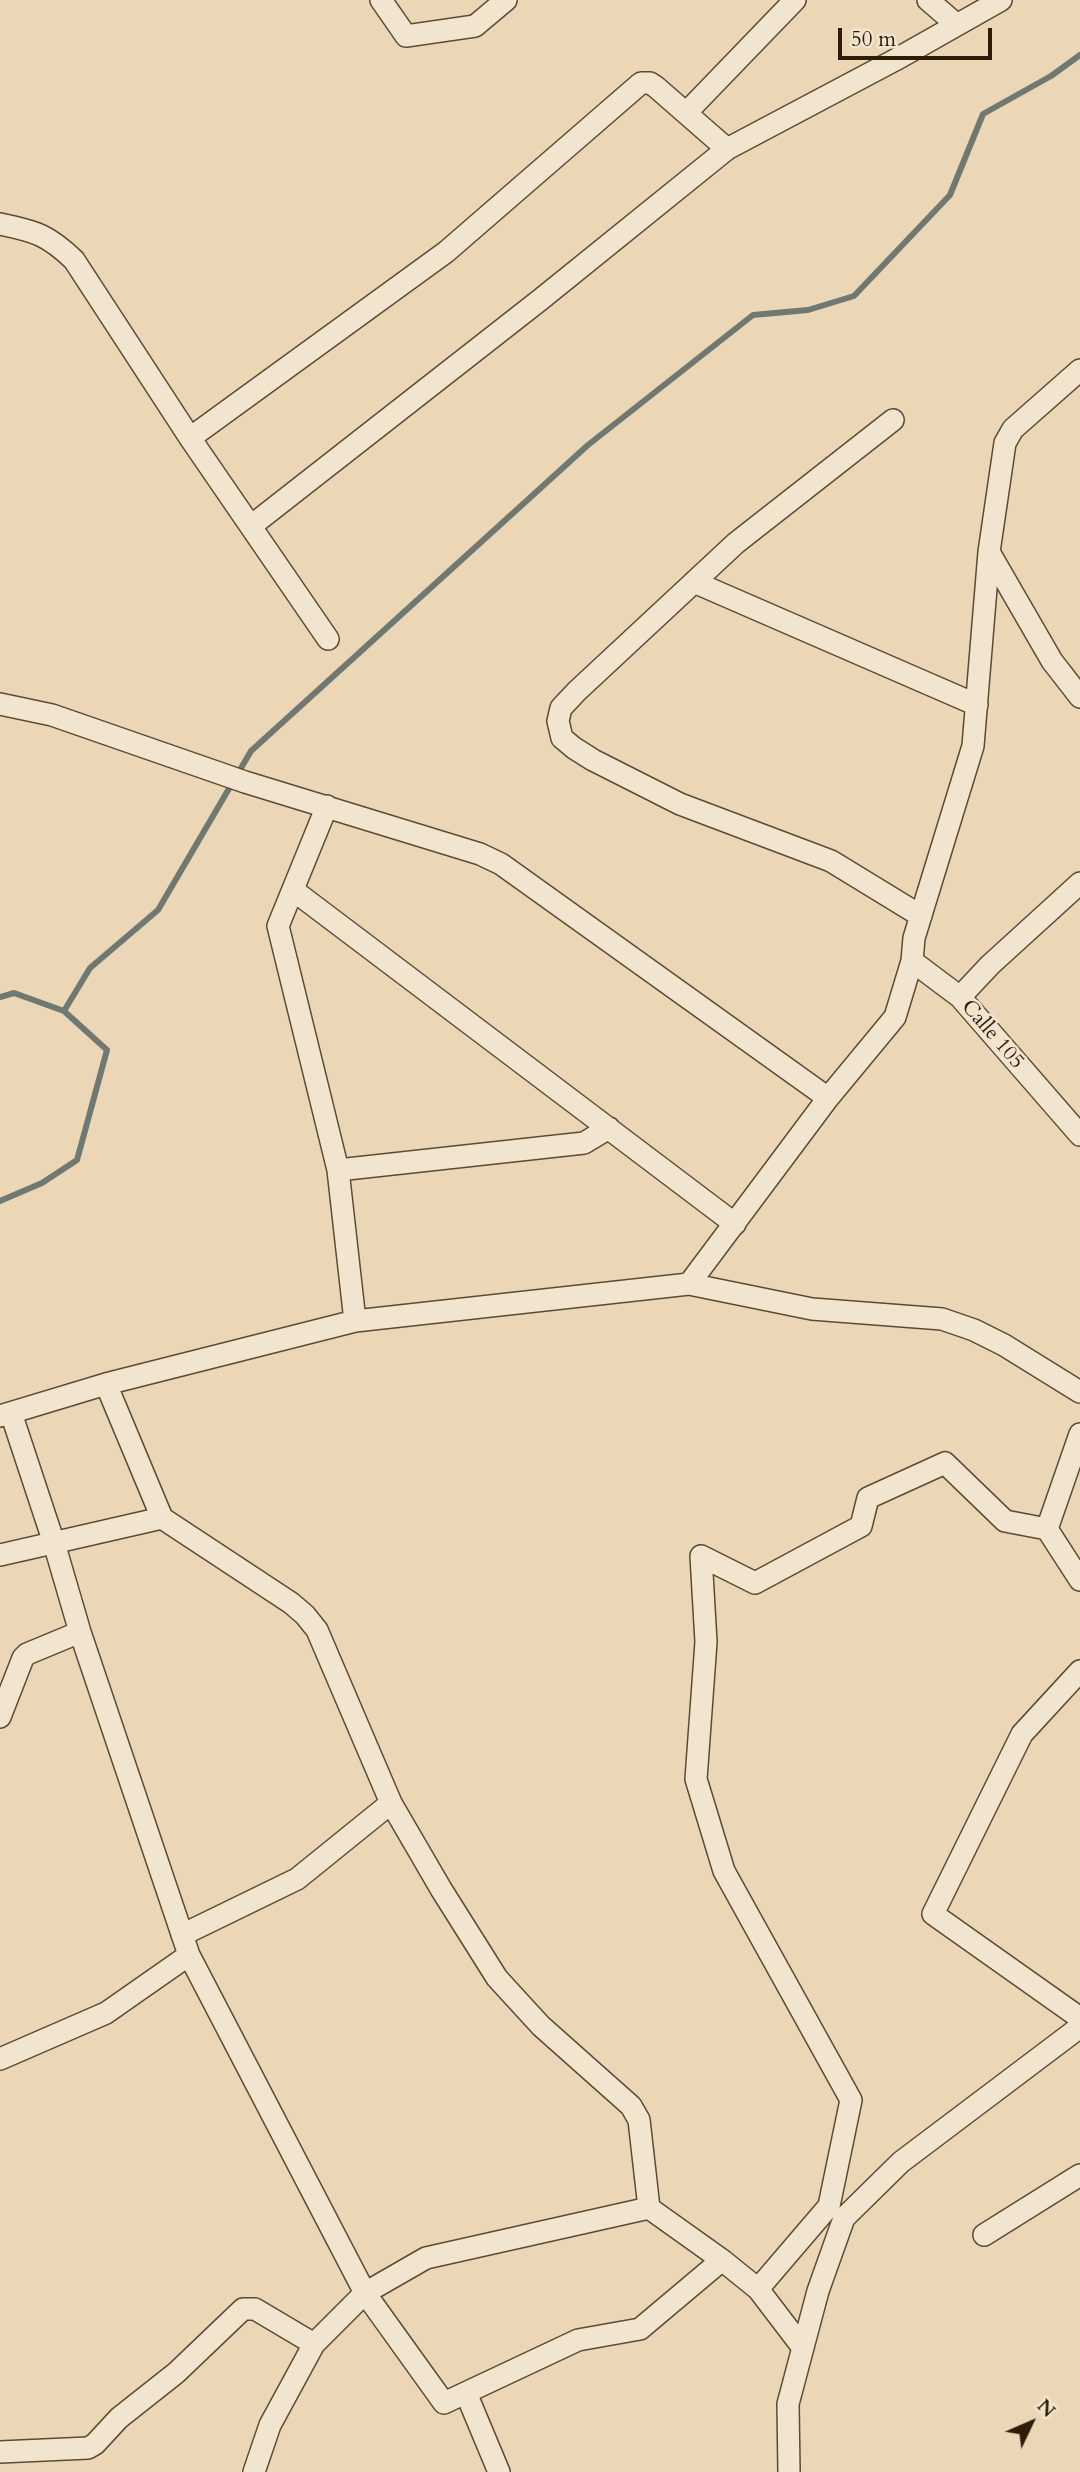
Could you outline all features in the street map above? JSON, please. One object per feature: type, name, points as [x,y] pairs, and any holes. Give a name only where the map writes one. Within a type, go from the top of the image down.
[{"type":"street","points":[[381,0],[406,36],[475,26],[506,0]]},
{"type":"street","points":[[686,113],[795,0]]},
{"type":"street","points":[[928,0],[957,25]]},
{"type":"street","points":[[251,526],[509,325],[727,149],[1001,0]]},
{"type":"street","points":[[190,438],[446,252],[641,83],[650,83],[656,87],[727,149]]},
{"type":"street","points":[[0,224],[33,231],[60,246],[74,260],[190,438],[328,639]]},
{"type":"street","points":[[689,1284],[828,1098],[895,1017],[912,961],[914,938],[973,746],[989,552],[1005,443],[1013,429],[1080,370]]},
{"type":"street","points":[[893,420],[736,543],[565,704],[558,721],[562,738],[593,760],[680,804],[831,861],[921,916]]},
{"type":"street","points":[[989,552],[1052,661],[1080,697]]},
{"type":"street","points":[[694,582],[977,705]]},
{"type":"street","points":[[0,704],[52,715],[245,782],[480,855],[501,864],[828,1098]]},
{"type":"street","points":[[327,806],[278,926],[338,1170],[355,1321]]},
{"type":"street","points":[[960,997],[990,965],[1080,883]]},
{"type":"street","points":[[293,890],[735,1224]]},
{"type":"street","name":"Calle 105","points":[[912,961],[960,997],[1080,1135]]},
{"type":"street","points":[[338,1170],[584,1143],[609,1128]]},
{"type":"street","points":[[722,2260],[639,2329],[579,2340],[444,2403],[366,2294],[190,1955],[80,1632],[54,1543],[5,1414],[106,1384],[355,1321],[689,1284],[812,1309],[942,1319],[974,1330],[1004,1345],[1080,1392]]},
{"type":"street","points":[[106,1384],[162,1518],[291,1603],[317,1630],[391,1803],[440,1889],[497,1978],[541,2026],[631,2106],[639,2120],[649,2208],[758,2289],[803,2348]]},
{"type":"street","points":[[1047,1529],[1080,1434]]},
{"type":"street","points":[[789,2472],[788,2404],[837,2212],[851,2100],[724,1871],[696,1779],[706,1642],[701,1556],[755,1583],[861,1526],[868,1498],[945,1463],[1005,1521],[1047,1529],[1080,1580]]},
{"type":"street","points":[[0,1555],[162,1518]]},
{"type":"street","points":[[0,1717],[23,1658],[80,1632]]},
{"type":"street","points":[[1080,1671],[1022,1734],[933,1914],[1080,2018]]},
{"type":"street","points":[[182,1934],[297,1879],[391,1803]]},
{"type":"street","points":[[0,2059],[106,2013],[190,1955]]},
{"type":"street","points":[[758,2289],[837,2212],[1080,2027]]},
{"type":"street","points":[[984,2235],[1080,2175]]},
{"type":"street","points":[[254,2472],[270,2425],[314,2344],[366,2294],[426,2258],[649,2208]]},
{"type":"street","points":[[0,2452],[88,2448],[95,2444],[119,2417],[176,2373],[243,2309],[255,2309],[314,2344]]},
{"type":"street","points":[[466,2393],[499,2472]]},
{"type":"waterway","points":[[0,1201],[42,1183],[77,1160],[107,1050],[64,1011],[90,968],[158,910],[251,751],[588,445],[753,315],[808,310],[854,296],[950,195],[983,114],[1051,76],[1080,55]]},
{"type":"waterway","points":[[0,997],[14,993],[64,1011]]}]
